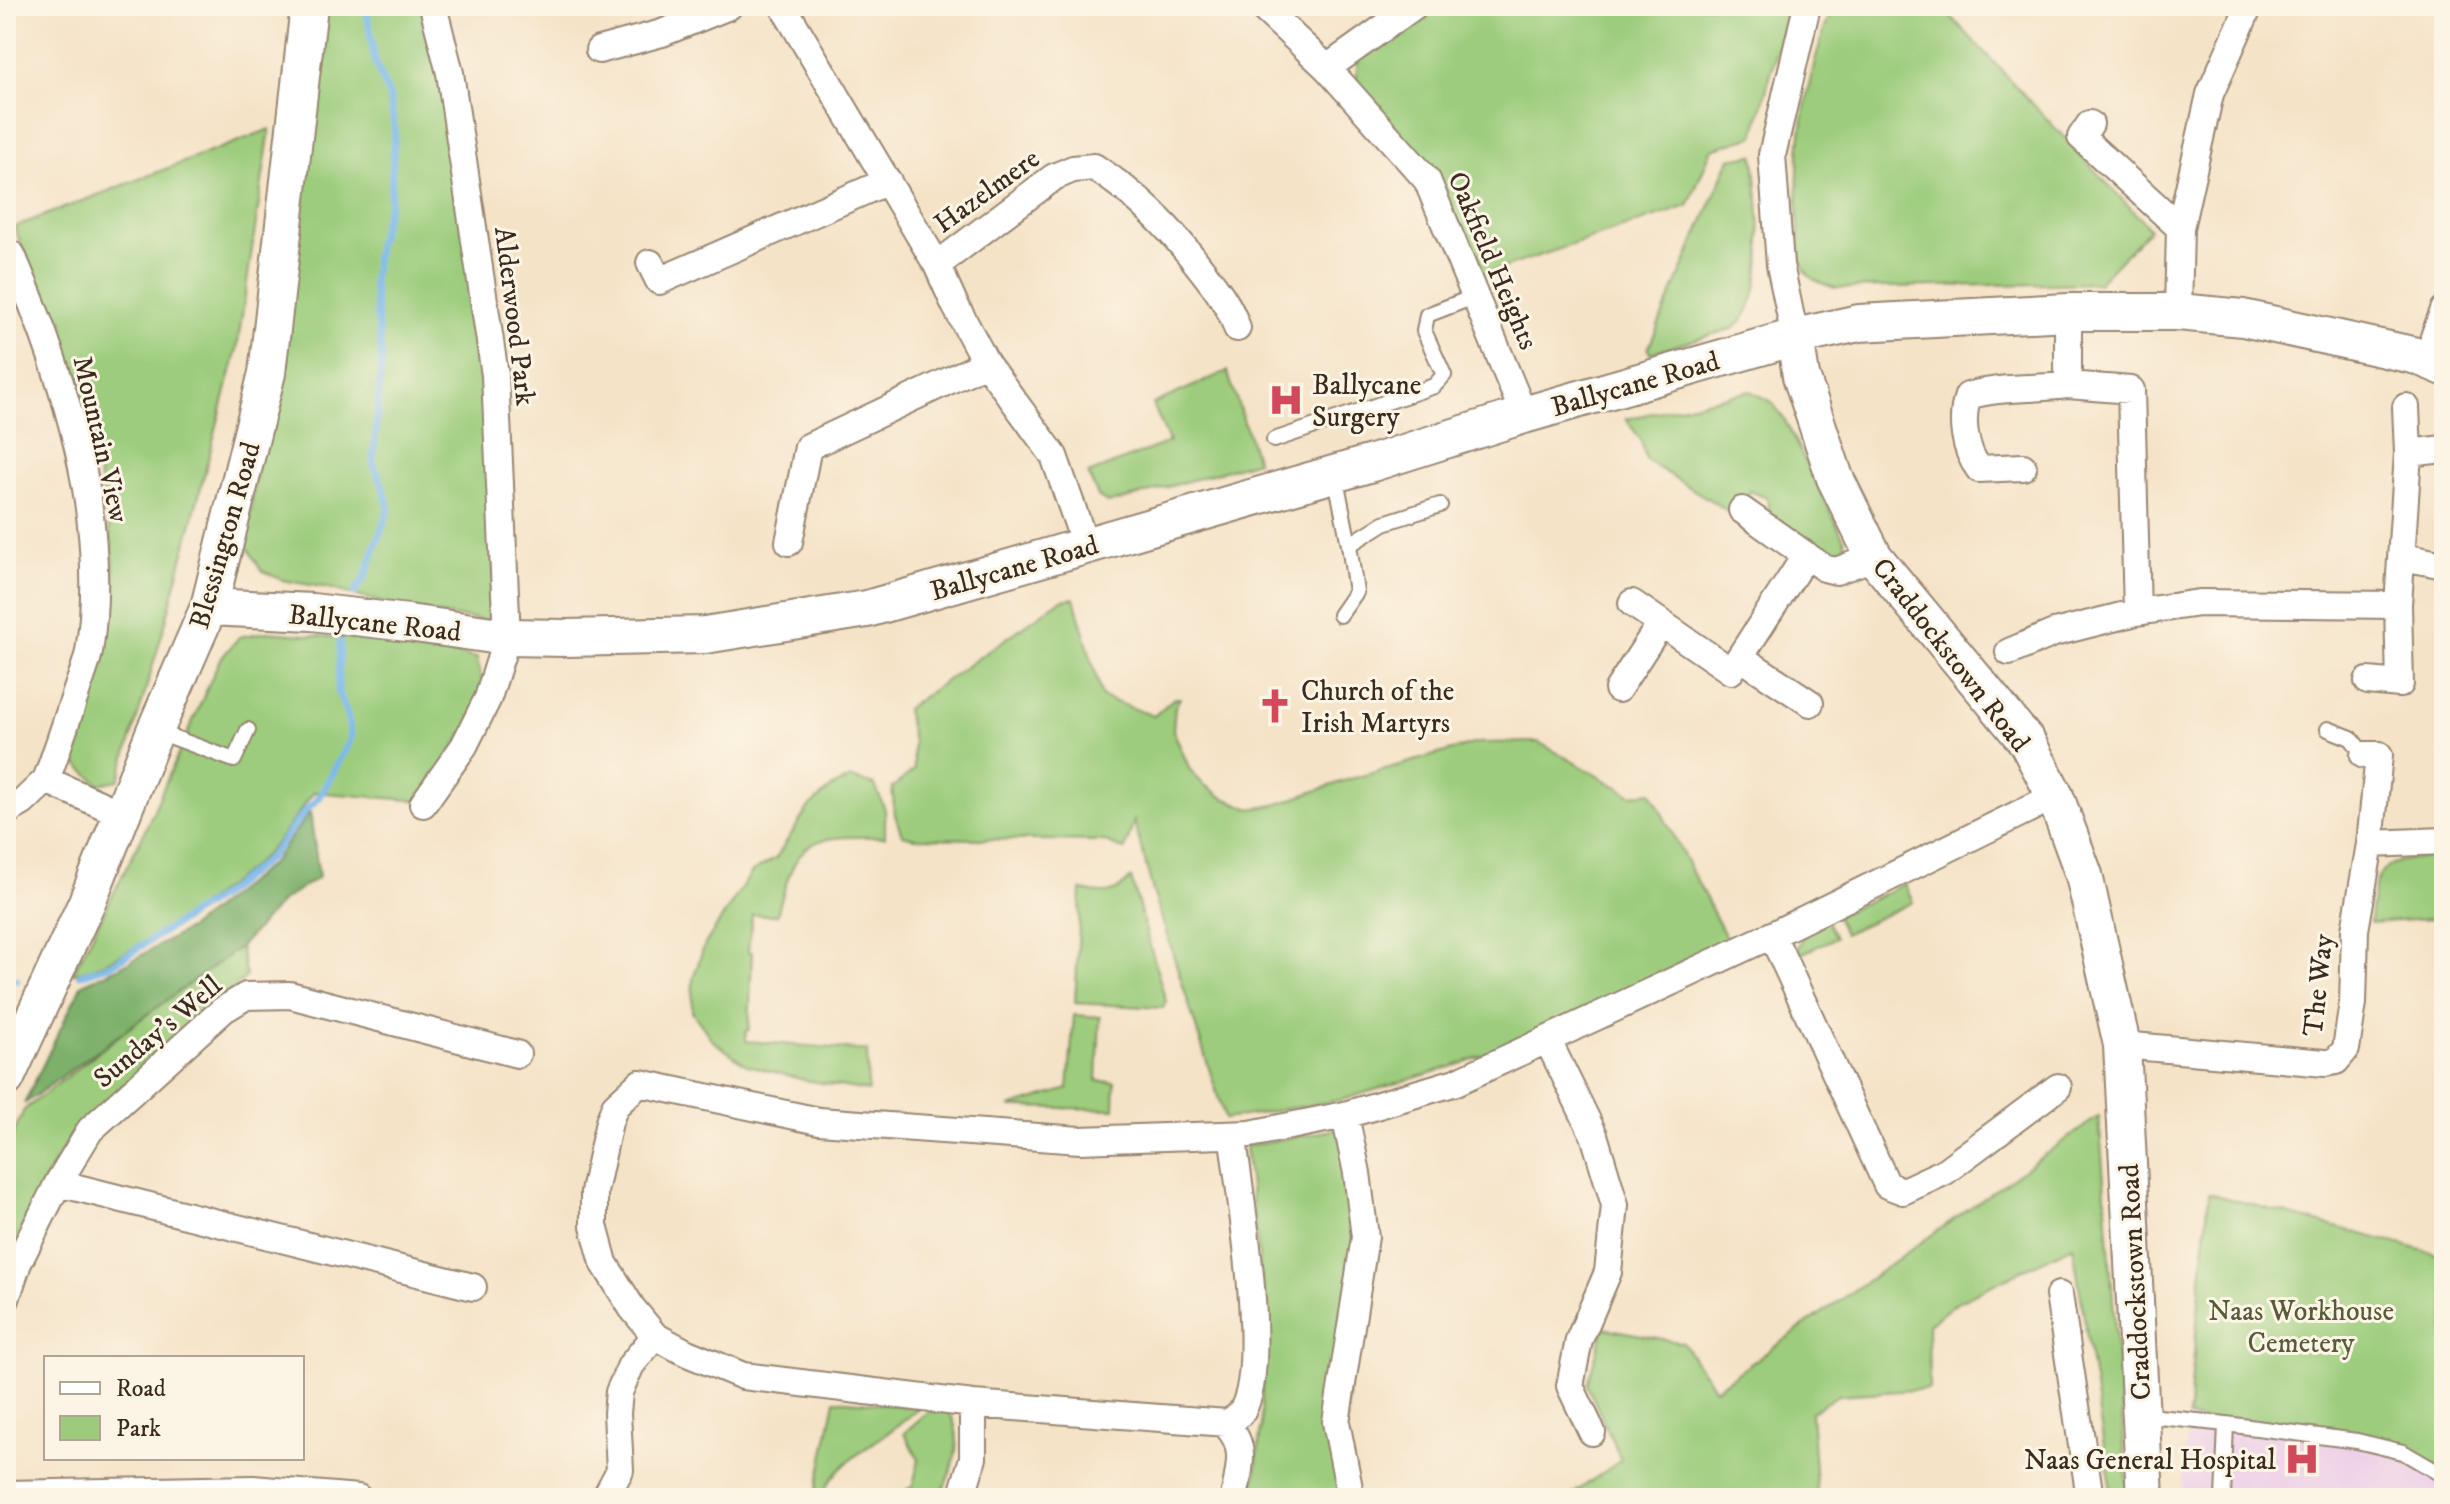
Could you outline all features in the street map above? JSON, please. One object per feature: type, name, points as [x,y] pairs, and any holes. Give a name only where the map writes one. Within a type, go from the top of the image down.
[{"type":"main road","name":"Blessington Road","points":[[6,1078],[87,902],[155,731],[209,607],[267,373],[309,6]]},
{"type":"main road","name":"Ballycane Road","points":[[209,607],[312,612],[507,637],[705,635],[867,609],[1335,474],[1524,415],[1795,337],[1859,323],[2068,312],[2178,312],[2243,318],[2417,356],[2439,352]]},
{"type":"main road","name":"Craddockstown Road","points":[[1795,337],[1801,376],[1835,478],[1874,557],[2027,742],[2055,796],[2086,882],[2122,1045],[2145,1498]]},
{"type":"street","name":"Alderwood Park","points":[[423,804],[464,746],[488,698],[507,637],[495,375],[450,73],[433,6]]},
{"type":"street","points":[[599,50],[662,33],[729,6]]},
{"type":"street","points":[[783,6],[937,265],[986,363],[1054,456],[1086,547]]},
{"type":"street","name":"Oakfield Heights","points":[[1261,6],[1327,68],[1427,180],[1524,415]]},
{"type":"street","points":[[1327,68],[1414,6]]},
{"type":"street","name":"Craddockstown Road","points":[[1795,337],[1780,265],[1772,155],[1807,6]]},
{"type":"street","points":[[2178,312],[2180,228],[2210,94],[2249,6]]},
{"type":"street","points":[[2085,130],[2180,228]]},
{"type":"street","name":"Hazelmere","points":[[937,265],[1054,177],[1073,169],[1094,167],[1147,206],[1177,236],[1216,287],[1237,328]]},
{"type":"street","points":[[650,263],[659,281],[888,181]]},
{"type":"street","name":"Mountain View","points":[[12,255],[38,316],[63,394],[82,467],[93,530],[95,593],[88,656],[46,780]]},
{"type":"street","points":[[2439,352],[2444,310]]},
{"type":"street","points":[[2068,312],[2068,385]]},
{"type":"street","points":[[789,542],[808,447],[986,363]]},
{"type":"street","points":[[2023,467],[1979,469],[1970,457],[1962,412],[1968,396],[1989,390],[2038,390],[2068,385],[2131,390],[2137,612]]},
{"type":"street","points":[[2368,681],[2400,684],[2398,605],[2408,453],[2406,407]]},
{"type":"street","points":[[2408,453],[2444,449]]},
{"type":"street","points":[[1742,510],[1824,568],[1836,571],[1874,557]]},
{"type":"street","points":[[1632,603],[1731,671],[1806,555]]},
{"type":"street","points":[[2403,557],[2444,565]]},
{"type":"street","points":[[2009,652],[2054,633],[2137,612],[2199,603],[2398,605]]},
{"type":"street","points":[[1618,689],[1661,623]]},
{"type":"street","points":[[1740,657],[1810,703]]},
{"type":"street","name":"The Way","points":[[2122,1045],[2325,1063],[2336,1061],[2346,1049],[2353,1003],[2355,930],[2370,844],[2379,755],[2364,755]]},
{"type":"street","points":[[6,812],[23,802],[46,780],[122,814]]},
{"type":"street","points":[[1237,1135],[1234,1147],[1253,1299],[1251,1384],[1243,1410],[1227,1423],[973,1404],[743,1376],[655,1336],[632,1308],[604,1263],[594,1226],[594,1192],[609,1122],[615,1106],[640,1083],[835,1122],[1080,1140],[1237,1135],[1345,1115],[1456,1082],[1548,1041],[2055,796]]},
{"type":"street","points":[[2370,844],[2444,841]]},
{"type":"street","points":[[1772,935],[1887,1185],[1903,1191],[1944,1172],[2058,1087]]},
{"type":"street","name":"Sunday's Well","points":[[6,1299],[18,1263],[58,1183],[90,1130],[223,1010],[246,996],[290,995],[517,1054]]},
{"type":"street","points":[[1548,1041],[1594,1135],[1615,1205],[1608,1272],[1579,1340],[1570,1386],[1592,1432]]},
{"type":"street","points":[[1345,1115],[1357,1173],[1365,1237],[1336,1422],[1351,1498]]},
{"type":"street","points":[[58,1183],[473,1287]]},
{"type":"street","points":[[2059,1295],[2090,1498]]},
{"type":"street","points":[[605,1498],[620,1470],[619,1392],[631,1365],[655,1336]]},
{"type":"street","points":[[961,1498],[973,1458],[973,1404]]},
{"type":"street","points":[[1227,1423],[1242,1456],[1234,1498]]},
{"type":"street","points":[[6,1494],[253,1489],[358,1498]]},
{"type":"lane","points":[[1274,440],[1434,386],[1444,375],[1424,331],[1427,315],[1476,296]]},
{"type":"lane","points":[[1335,474],[1356,592],[1340,615]]},
{"type":"lane","points":[[1349,545],[1384,523],[1440,505]]},
{"type":"lane","points":[[2328,729],[2351,738],[2364,755]]},
{"type":"lane","points":[[155,731],[234,760],[248,730]]},
{"type":"lane","points":[[2141,1419],[2159,1417],[2357,1441],[2403,1452],[2444,1476]]},
{"type":"lane","points":[[2223,1498],[2226,1424]]},
{"type":"shaded area","name":"Naas General Hospital","points":[[2188,1418],[2358,1437],[2444,1472],[2444,1498],[2181,1498]]},
{"type":"green space","points":[[323,6],[428,6],[490,376],[495,622],[410,610],[328,588],[282,580],[261,570],[246,545]]},
{"type":"green space","points":[[1443,6],[1789,6],[1754,136],[1712,149],[1688,206],[1479,276],[1356,82],[1358,57]]},
{"type":"green space","points":[[1833,6],[1941,6],[2150,229],[2098,283],[1835,288],[1814,279],[1801,261],[1798,203],[1800,146],[1808,89]]},
{"type":"green space","points":[[270,129],[237,349],[166,621],[119,780],[99,784],[73,761],[111,616],[115,585],[111,542],[90,437],[79,401],[56,331],[14,227]]},
{"type":"green space","points":[[1754,155],[1760,222],[1759,273],[1746,315],[1734,328],[1650,353],[1648,349],[1730,159]]},
{"type":"green space","points":[[1227,371],[1257,461],[1123,500],[1107,503],[1098,496],[1088,474],[1169,442],[1153,404]]},
{"type":"green space","points":[[1750,391],[1772,402],[1784,419],[1845,541],[1844,554],[1835,559],[1824,557],[1770,518],[1767,498],[1750,491],[1734,515],[1646,460],[1641,440],[1626,419]]},
{"type":"green space","points":[[1074,598],[1102,697],[1154,716],[1174,698],[1180,698],[1175,707],[1173,730],[1190,770],[1222,797],[1251,809],[1275,805],[1344,781],[1477,743],[1538,742],[1632,795],[1651,792],[1731,947],[1544,1032],[1451,1067],[1341,1100],[1225,1119],[1134,821],[1125,850],[1103,841],[915,838],[902,835],[895,815],[892,788],[914,770],[913,742],[906,709],[1061,600]]},
{"type":"green space","points":[[266,632],[400,642],[477,658],[485,697],[421,801],[314,792],[272,848],[228,885],[115,958],[73,973],[143,835],[219,661],[239,637]]},
{"type":"green space","points":[[851,778],[875,785],[885,810],[885,837],[838,838],[809,846],[792,869],[777,915],[752,915],[748,952],[752,952],[749,1030],[746,1031],[746,1041],[867,1051],[868,1091],[804,1080],[747,1065],[713,1041],[692,1012],[693,979],[705,944],[752,872],[776,858],[808,808],[832,787]]},
{"type":"green space","points":[[310,812],[319,877],[282,901],[240,947],[24,1104],[82,984],[190,928],[272,863]]},
{"type":"green space","points":[[2444,856],[2444,918],[2370,923],[2375,886],[2386,867],[2408,860]]},
{"type":"green space","points":[[1131,878],[1166,1002],[1163,1008],[1075,1003],[1081,890],[1109,893]]},
{"type":"green space","points":[[1904,884],[1913,902],[1844,934],[1836,916]]},
{"type":"green space","points":[[1827,920],[1835,938],[1799,955],[1798,948],[1806,931]]},
{"type":"green space","points":[[240,947],[246,977],[73,1134],[45,1178],[6,1262],[6,1150],[24,1110],[182,987]]},
{"type":"green space","points":[[1074,1015],[1100,1017],[1097,1081],[1115,1082],[1114,1109],[1009,1107],[1068,1089]]},
{"type":"green space","points":[[2099,1116],[2128,1498],[2112,1498],[2073,1246],[1957,1302],[1928,1325],[1929,1389],[1838,1395],[1811,1412],[1817,1498],[1706,1498],[1691,1490],[1681,1498],[1567,1498],[1621,1460],[1587,1385],[1604,1328],[1683,1343],[1715,1389]]},
{"type":"green space","points":[[1339,1129],[1355,1236],[1343,1498],[1253,1498],[1261,1426],[1264,1299],[1245,1146]]},
{"type":"green space","name":"Naas Workhouse Cemetery","points":[[2209,1193],[2444,1256],[2444,1472],[2404,1450],[2188,1418]]},
{"type":"green space","points":[[835,1400],[919,1407],[840,1469],[823,1494],[816,1492]]},
{"type":"green space","points":[[932,1408],[949,1412],[954,1422],[957,1444],[948,1477],[939,1498],[896,1498],[913,1485],[919,1460],[904,1433]]},
{"type":"waterway","points":[[354,593],[365,577],[389,508],[373,463],[382,358],[373,282],[377,246],[390,201],[395,130],[389,96],[375,62],[366,6]]},
{"type":"waterway","points":[[80,975],[111,965],[222,895],[269,858],[319,798],[351,739],[348,716],[338,692],[340,641]]},
{"type":"waterway","points":[[6,980],[17,980]]},
{"type":"place","name":"Ballycane Surgery","points":[[1286,400]]},
{"type":"place","name":"Church of the Irish Martyrs","points":[[1275,706]]},
{"type":"place","name":"Naas General Hospital","points":[[2302,1459]]}]
